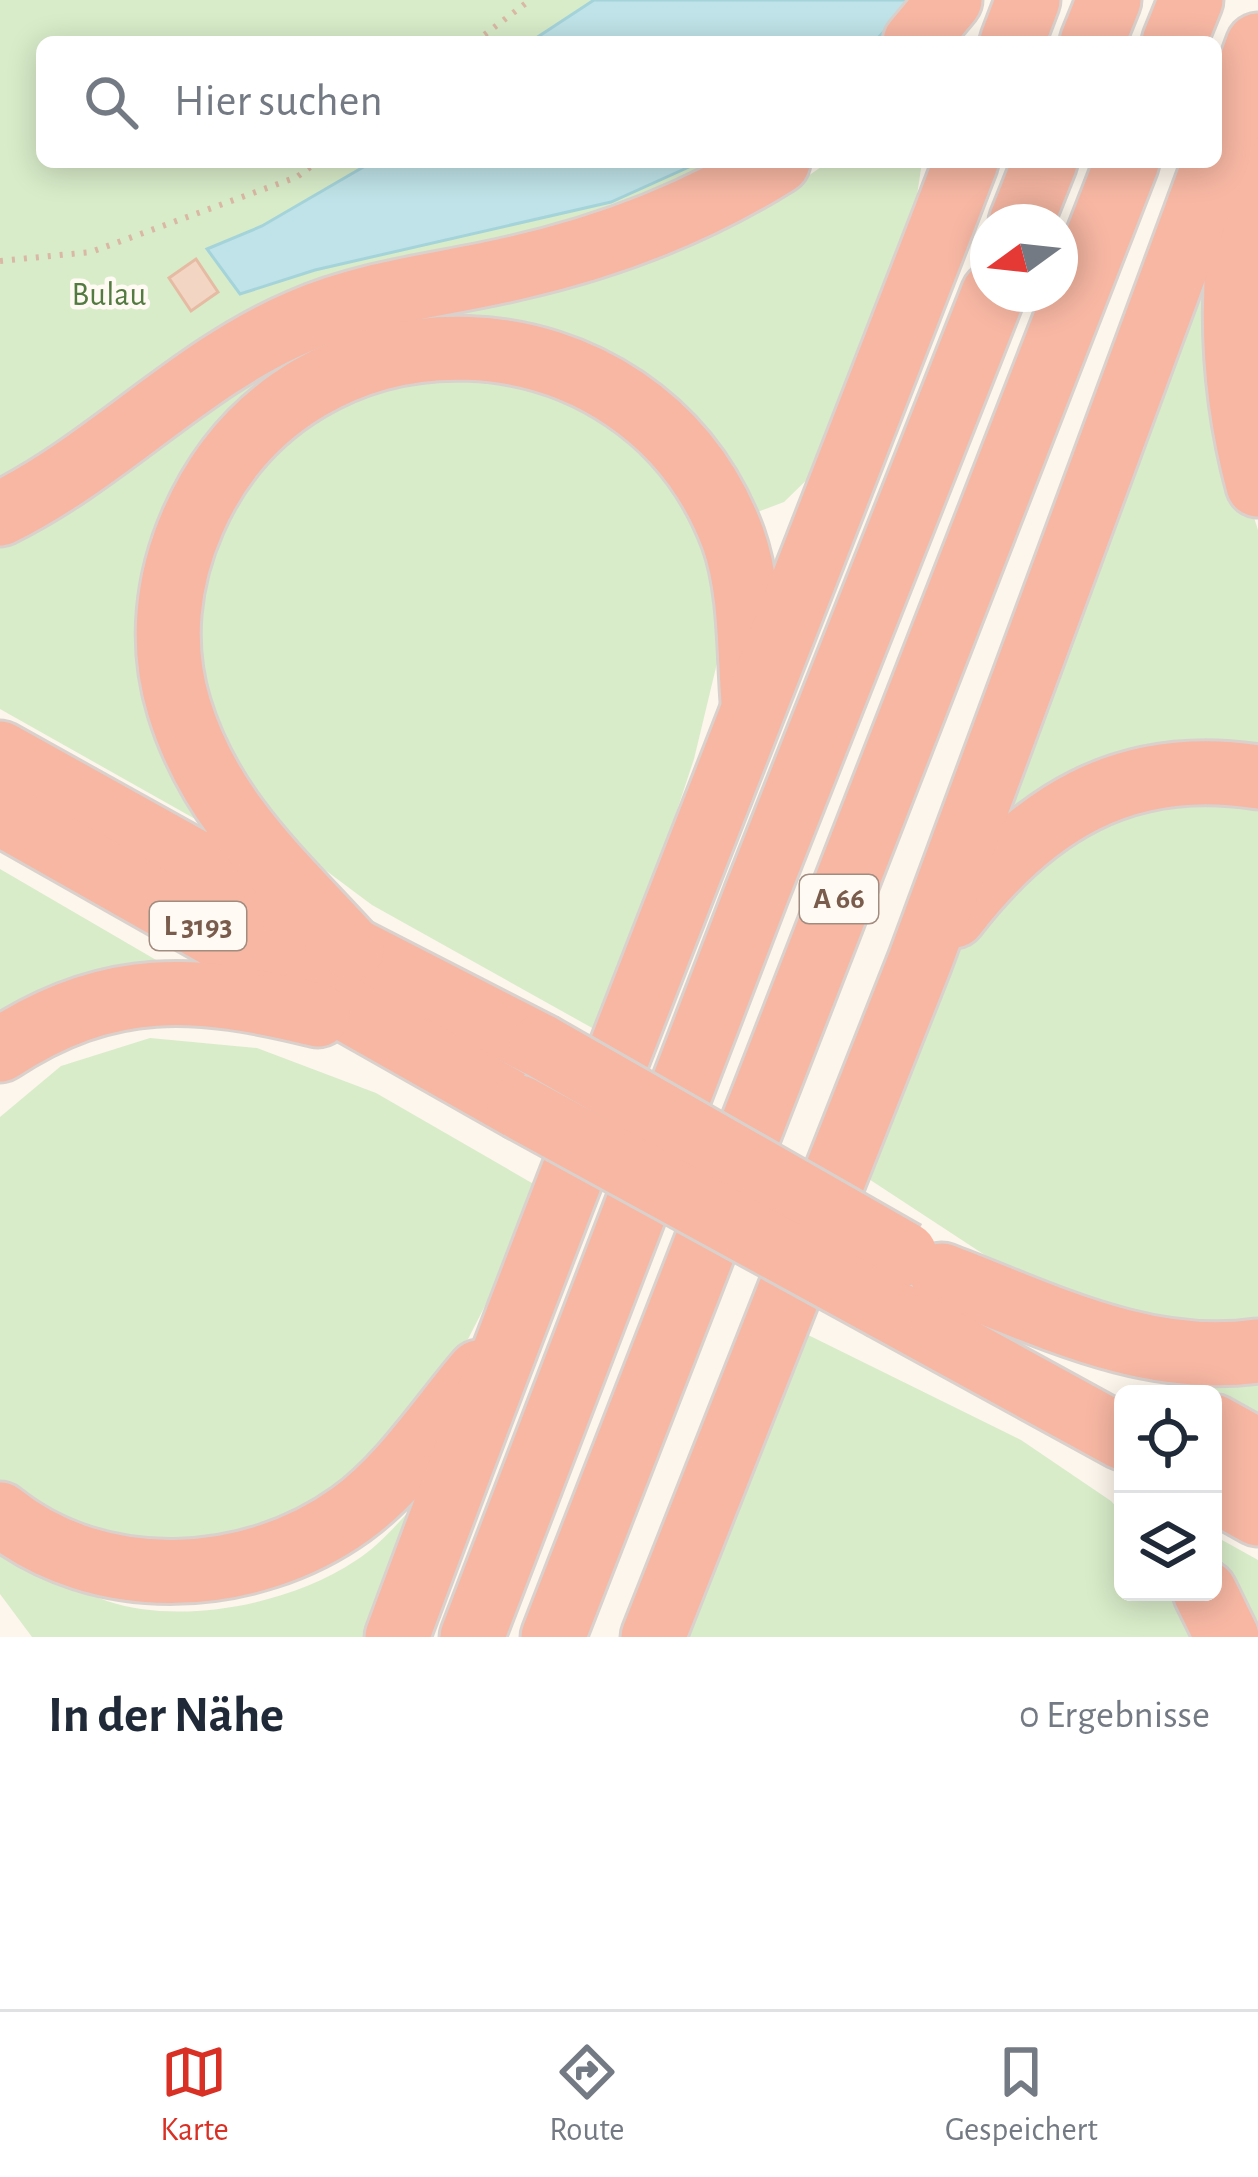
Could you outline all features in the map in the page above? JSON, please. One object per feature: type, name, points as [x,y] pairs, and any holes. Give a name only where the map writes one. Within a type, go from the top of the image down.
[{"type":"highway","points":[[920,36],[950,0]]},
{"type":"highway","points":[[1014,36],[1028,0]]},
{"type":"highway","points":[[1094,36],[1108,0]]},
{"type":"highway","points":[[1176,36],[1191,0]]},
{"type":"highway","points":[[1222,141],[1258,45]]},
{"type":"highway","points":[[1258,137],[1238,243],[1235,328],[1246,433],[1258,484]]},
{"type":"highway","points":[[0,514],[57,481],[194,382],[301,321],[382,296],[515,268],[622,238],[717,198],[768,168]]},
{"type":"highway","points":[[397,1637],[508,1339],[964,168]]},
{"type":"highway","points":[[1028,204],[1043,168]]},
{"type":"highway","name":"A 66","points":[[554,1637],[1125,168]]},
{"type":"highway","points":[[653,1637],[920,961],[1212,168]]},
{"type":"highway","name":"A 66","points":[[472,1637],[757,892],[986,312]]},
{"type":"highway","points":[[352,949],[221,802],[177,703],[168,634],[176,565],[214,481],[253,433],[324,379],[378,358],[468,347],[561,364],[626,398],[686,456],[706,484],[735,543],[754,714]]},
{"type":"highway","name":"L 3193","points":[[0,753],[352,949],[542,1046],[910,1278],[1035,1388],[1114,1433]]},
{"type":"highway","points":[[920,961],[995,866],[1057,815],[1108,790],[1161,776],[1223,773],[1258,777]]},
{"type":"highway","name":"L 3193","points":[[0,813],[519,1107],[910,1278],[1137,1385]]},
{"type":"highway","points":[[0,1050],[52,1019],[151,992],[218,993],[384,1031]]},
{"type":"highway","points":[[910,1278],[1134,1346],[1205,1356],[1258,1351]]},
{"type":"highway","points":[[0,1514],[42,1541],[82,1557],[145,1572],[221,1568],[285,1552],[334,1525],[381,1488],[508,1339]]},
{"type":"highway","points":[[1035,1388],[1114,1471]]},
{"type":"highway","points":[[1222,1431],[1258,1451]]},
{"type":"highway","points":[[1220,1493],[1258,1514]]},
{"type":"highway","points":[[1209,1601],[1227,1637]]},
{"type":"path","points":[[483,36],[530,0]]},
{"type":"path","points":[[0,261],[91,252],[297,177],[309,168]]},
{"type":"green space","name":"Bulau","points":[[0,0],[594,0],[538,36],[36,36],[36,168],[362,168],[261,226],[208,249],[240,294],[315,270],[611,202],[687,168],[747,168],[523,251],[0,497]]},
{"type":"green space","points":[[820,168],[921,168],[910,242],[824,463],[784,502],[755,513],[709,439],[421,333],[170,530],[204,824],[0,709],[0,543],[42,525],[123,474],[279,366],[379,323],[653,258],[760,210]]},
{"type":"green space","points":[[1221,182],[1238,467],[1258,530],[1258,752],[967,855]]},
{"type":"green space","points":[[402,374],[569,390],[692,503],[716,578],[718,659],[694,759],[654,880],[594,1029],[372,905],[297,849],[233,780],[190,655],[211,521],[258,458],[323,407]]},
{"type":"green space","points":[[1258,791],[1258,1327],[1155,1326],[1000,1265],[849,1166],[935,984],[983,908],[1092,812]]},
{"type":"green space","points":[[0,869],[163,964],[57,987],[0,1017]]},
{"type":"green space","points":[[150,1038],[257,1048],[376,1093],[544,1190],[463,1349],[402,1448],[242,1549],[128,1550],[0,1487],[0,1117],[61,1066]]},
{"type":"green space","points":[[798,1330],[1021,1440],[1111,1501],[1114,1601],[1189,1601],[1207,1637],[686,1637]]},
{"type":"green space","points":[[1258,1371],[1258,1414],[1222,1394],[1222,1385],[1207,1385],[1191,1376]]},
{"type":"green space","points":[[422,1497],[383,1637],[32,1637],[0,1594],[0,1546],[79,1590],[136,1608],[201,1611],[268,1599],[300,1589],[355,1561]]},
{"type":"green space","points":[[1222,1540],[1258,1560],[1258,1637],[1222,1571]]},
{"type":"water","points":[[594,0],[914,0],[880,36],[539,36]]},
{"type":"water","points":[[362,168],[687,168],[611,202],[315,270],[240,294],[207,249],[262,226]]},
{"type":"building","points":[[196,259],[218,292],[191,311],[169,278]]}]
